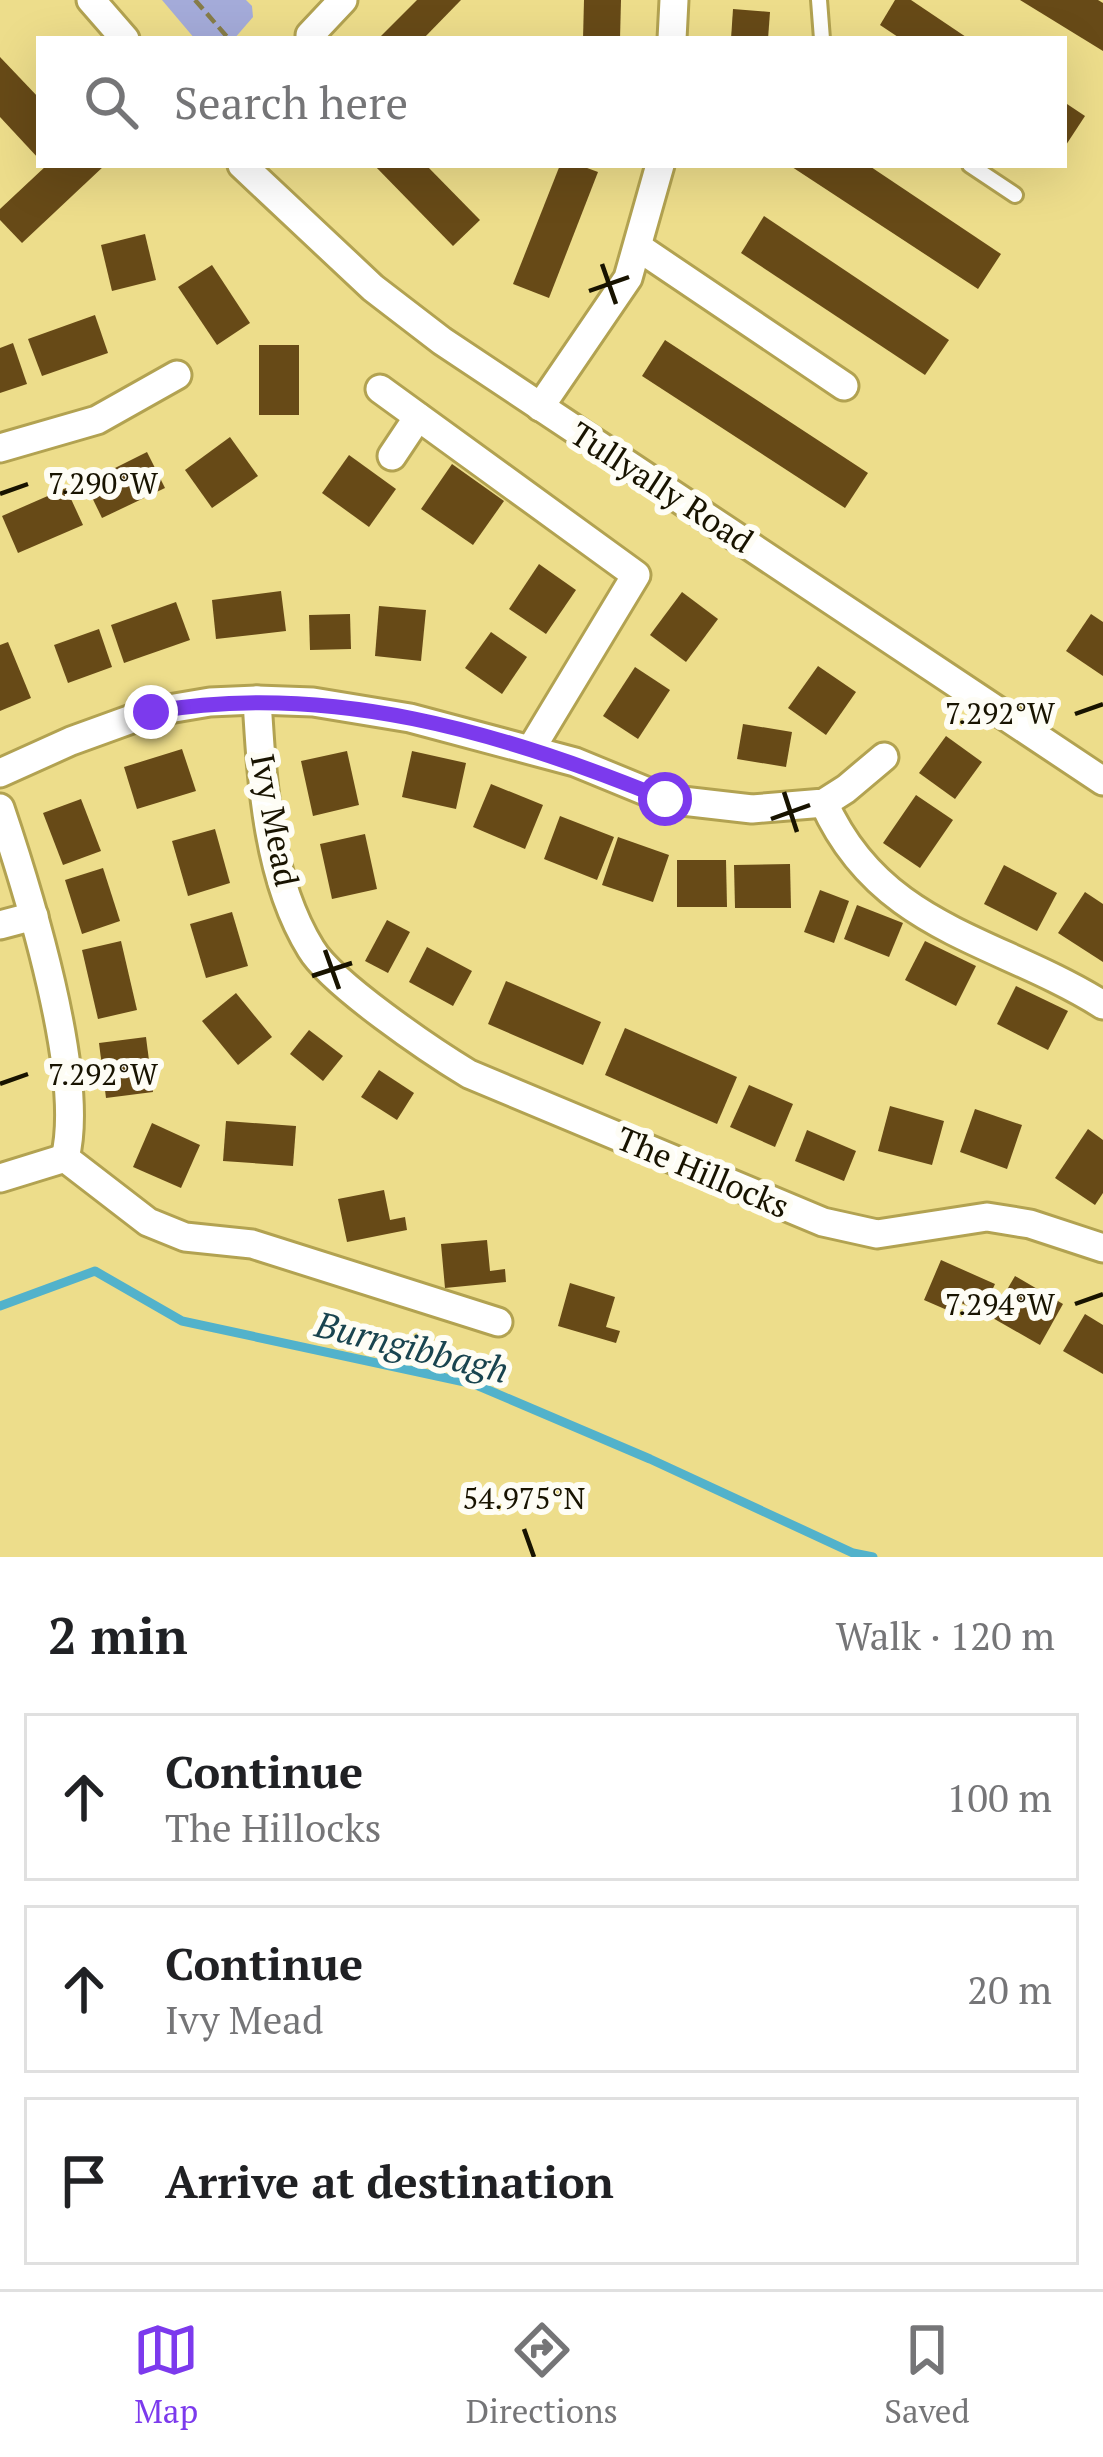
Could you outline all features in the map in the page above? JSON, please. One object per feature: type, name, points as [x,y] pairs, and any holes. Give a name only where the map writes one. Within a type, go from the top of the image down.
[{"type":"street","points":[[91,0],[122,36]]},
{"type":"street","points":[[310,35],[344,0]]},
{"type":"street","points":[[672,36],[674,0]]},
{"type":"street","name":"Tullyally Road","points":[[245,168],[373,288],[442,341],[1103,781]]},
{"type":"street","points":[[540,406],[628,278],[659,168]]},
{"type":"street","points":[[638,247],[844,386]]},
{"type":"street","points":[[0,448],[97,420],[177,375]]},
{"type":"street","points":[[380,389],[637,574],[531,749]]},
{"type":"street","points":[[392,456],[418,416]]},
{"type":"street","points":[[0,773],[151,712],[256,700],[313,702],[410,718],[575,762],[665,799],[752,809],[824,802],[884,757]]},
{"type":"street","name":"Ivy Mead","points":[[256,700],[262,781],[278,865],[313,953],[338,978]]},
{"type":"street","points":[[824,802],[839,837],[882,886],[950,931],[1103,1004]]},
{"type":"street","points":[[0,808],[34,916],[64,1065],[72,1132],[65,1158]]},
{"type":"street","points":[[0,925],[34,916]]},
{"type":"street","name":"The Hillocks","points":[[338,978],[469,1074],[823,1222],[877,1234],[988,1217],[1030,1224],[1103,1248]]},
{"type":"street","points":[[0,1178],[65,1158]]},
{"type":"street","points":[[65,1158],[148,1222],[185,1237],[252,1244],[498,1322]]},
{"type":"lane","points":[[819,0],[822,36]]},
{"type":"lane","points":[[974,168],[1015,195]]},
{"type":"path","points":[[196,0],[226,36]]},
{"type":"shaded area","points":[[162,0],[246,0],[252,6],[253,17],[237,36],[192,36]]},
{"type":"building","points":[[417,0],[461,0],[426,36],[381,36]]},
{"type":"building","points":[[584,0],[621,0],[620,36],[583,36]]},
{"type":"building","points":[[895,0],[911,0],[965,36],[896,36],[880,25]]},
{"type":"building","points":[[1020,0],[1103,3],[1103,51]]},
{"type":"building","points":[[733,9],[770,12],[768,36],[731,36]]},
{"type":"building","points":[[0,57],[36,95],[36,156],[0,117]]},
{"type":"building","points":[[1067,104],[1085,116],[1067,143]]},
{"type":"building","points":[[44,168],[102,168],[22,243],[0,220],[0,209]]},
{"type":"building","points":[[377,168],[429,168],[480,220],[453,246]]},
{"type":"building","points":[[559,168],[598,172],[549,298],[513,284]]},
{"type":"building","points":[[794,168],[872,168],[1001,254],[978,289]]},
{"type":"building","points":[[764,216],[949,340],[925,375],[741,253]]},
{"type":"building","points":[[145,234],[156,280],[112,291],[101,245]]},
{"type":"building","points":[[212,265],[250,323],[217,345],[178,287]]},
{"type":"building","points":[[95,315],[108,353],[42,376],[28,339]]},
{"type":"building","points":[[665,340],[868,473],[845,508],[642,376]]},
{"type":"building","points":[[13,343],[27,384],[0,393],[0,348]]},
{"type":"building","points":[[259,345],[299,345],[299,415],[259,415]]},
{"type":"building","points":[[230,437],[258,476],[212,508],[185,470]]},
{"type":"building","points":[[147,452],[165,488],[102,518],[85,483]]},
{"type":"building","points":[[349,455],[396,489],[369,527],[322,493]]},
{"type":"building","points":[[452,464],[504,501],[473,545],[421,509]]},
{"type":"building","points":[[66,488],[83,525],[18,553],[2,516]]},
{"type":"building","points":[[539,564],[576,590],[546,634],[509,609]]},
{"type":"building","points":[[281,591],[286,631],[216,639],[212,600]]},
{"type":"building","points":[[682,592],[718,619],[686,662],[650,635]]},
{"type":"building","points":[[176,602],[190,640],[124,663],[111,625]]},
{"type":"building","points":[[379,606],[426,610],[421,661],[375,656]]},
{"type":"building","points":[[350,614],[351,649],[310,650],[309,615]]},
{"type":"building","points":[[1091,614],[1103,622],[1103,676],[1066,651]]},
{"type":"building","points":[[99,629],[112,667],[68,683],[54,645]]},
{"type":"building","points":[[491,632],[527,657],[502,694],[465,668]]},
{"type":"building","points":[[8,642],[31,698],[0,711],[0,645]]},
{"type":"building","points":[[818,666],[856,692],[826,735],[788,708]]},
{"type":"building","points":[[635,667],[670,690],[638,739],[603,716]]},
{"type":"building","points":[[743,724],[792,732],[786,767],[737,759]]},
{"type":"building","points":[[946,736],[982,762],[955,799],[919,773]]},
{"type":"building","points":[[182,749],[196,791],[137,809],[124,767]]},
{"type":"building","points":[[347,751],[359,805],[313,816],[301,761]]},
{"type":"building","points":[[412,751],[466,763],[456,809],[402,797]]},
{"type":"building","points":[[491,784],[543,805],[525,849],[473,827]]},
{"type":"building","points":[[916,795],[953,820],[920,868],[883,843]]},
{"type":"building","points":[[81,799],[101,851],[63,865],[43,813]]},
{"type":"building","points":[[560,816],[614,837],[597,880],[544,859]]},
{"type":"building","points":[[215,829],[230,883],[188,896],[172,841]]},
{"type":"building","points":[[365,834],[377,889],[332,899],[320,844]]},
{"type":"building","points":[[618,837],[669,855],[653,902],[602,885]]},
{"type":"building","points":[[677,860],[726,860],[727,907],[677,907]]},
{"type":"building","points":[[790,864],[791,908],[735,908],[734,865]]},
{"type":"building","points":[[1004,865],[1057,893],[1037,931],[984,904]]},
{"type":"building","points":[[103,868],[120,921],[82,934],[65,880]]},
{"type":"building","points":[[820,890],[849,901],[834,943],[804,932]]},
{"type":"building","points":[[1085,892],[1103,904],[1103,962],[1058,933]]},
{"type":"building","points":[[857,905],[903,923],[889,957],[844,939]]},
{"type":"building","points":[[232,912],[248,966],[206,978],[190,924]]},
{"type":"building","points":[[387,920],[410,932],[388,973],[365,961]]},
{"type":"building","points":[[121,941],[137,1010],[98,1019],[82,950]]},
{"type":"building","points":[[925,941],[976,966],[956,1006],[905,980]]},
{"type":"building","points":[[427,947],[472,971],[453,1006],[409,982]]},
{"type":"building","points":[[506,981],[601,1022],[583,1065],[488,1024]]},
{"type":"building","points":[[1016,986],[1068,1011],[1048,1050],[997,1024]]},
{"type":"building","points":[[236,993],[272,1037],[238,1065],[202,1021]]},
{"type":"building","points":[[625,1028],[737,1077],[717,1124],[605,1075]]},
{"type":"building","points":[[309,1030],[343,1056],[323,1081],[290,1054]]},
{"type":"building","points":[[146,1037],[153,1092],[106,1098],[99,1043]]},
{"type":"building","points":[[379,1070],[414,1093],[397,1120],[361,1097]]},
{"type":"building","points":[[749,1085],[793,1104],[775,1147],[730,1127]]},
{"type":"building","points":[[890,1106],[944,1121],[932,1165],[878,1151]]},
{"type":"building","points":[[975,1109],[1022,1125],[1007,1169],[960,1152]]},
{"type":"building","points":[[226,1121],[296,1126],[293,1166],[223,1161]]},
{"type":"building","points":[[152,1123],[200,1145],[181,1188],[133,1167]]},
{"type":"building","points":[[1088,1129],[1103,1140],[1103,1193],[1095,1205],[1055,1178]]},
{"type":"building","points":[[807,1130],[856,1151],[844,1181],[795,1161]]},
{"type":"building","points":[[384,1190],[390,1220],[405,1217],[407,1230],[347,1242],[338,1199]]},
{"type":"building","points":[[487,1240],[490,1271],[505,1269],[506,1282],[445,1288],[441,1244]]},
{"type":"building","points":[[941,1260],[995,1284],[982,1312],[952,1299],[947,1310],[924,1300]]},
{"type":"building","points":[[1015,1276],[1063,1304],[1040,1345],[991,1317]]},
{"type":"building","points":[[570,1283],[615,1297],[606,1327],[620,1331],[616,1343],[558,1326]]},
{"type":"building","points":[[1085,1314],[1103,1325],[1103,1374],[1063,1351]]},
{"type":"waterway","name":"Burngibbagh","points":[[0,1306],[95,1271],[182,1321],[474,1384],[853,1553],[873,1557]]},
{"type":"route","points":[[151,712],[256,700],[313,702],[410,718],[575,762],[665,799]]}]
